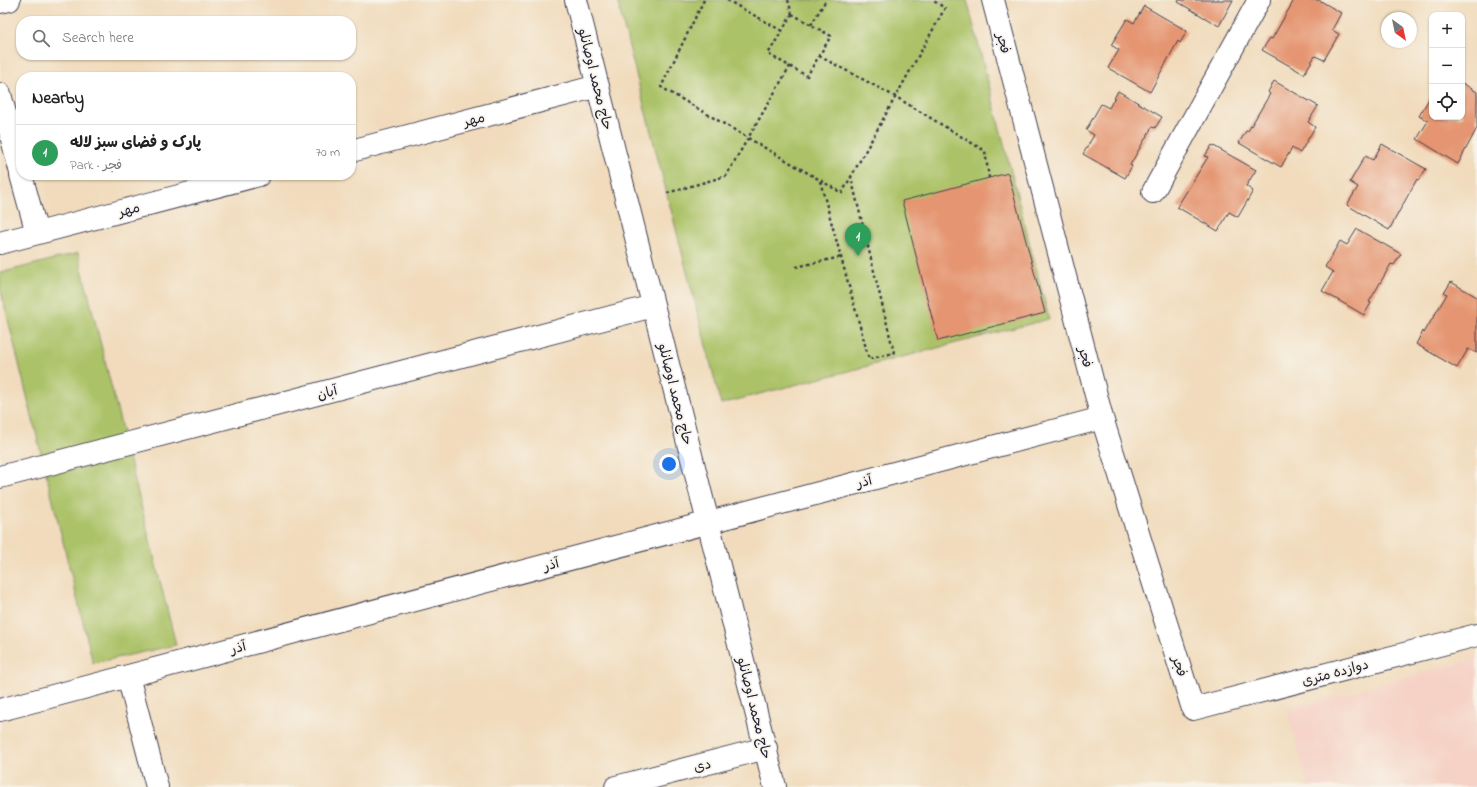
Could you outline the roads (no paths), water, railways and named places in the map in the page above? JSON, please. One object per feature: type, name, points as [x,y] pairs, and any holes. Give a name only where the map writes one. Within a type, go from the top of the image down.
[{"type":"street","points":[[0,2],[9,0]]},
{"type":"street","name":"حاج محمد اوصانلو","points":[[576,0],[776,787]]},
{"type":"street","name":"فجر","points":[[993,0],[1102,418],[1193,709]]},
{"type":"street","points":[[1153,192],[1259,0]]},
{"type":"street","name":"مهر","points":[[356,150],[598,86]]},
{"type":"street","points":[[2,107],[16,156]]},
{"type":"street","points":[[23,180],[37,233]]},
{"type":"street","name":"مهر","points":[[0,243],[240,180]]},
{"type":"street","name":"آبان","points":[[0,477],[653,306]]},
{"type":"street","name":"آذر","points":[[0,710],[1102,418]]},
{"type":"street","name":"دوازده متری","points":[[1193,709],[1477,635]]},
{"type":"street","points":[[128,676],[157,787]]},
{"type":"street","name":"دی","points":[[616,787],[766,748]]},
{"type":"place","name":"پارک و فضای سبز لاله","points":[[858,256]]}]
